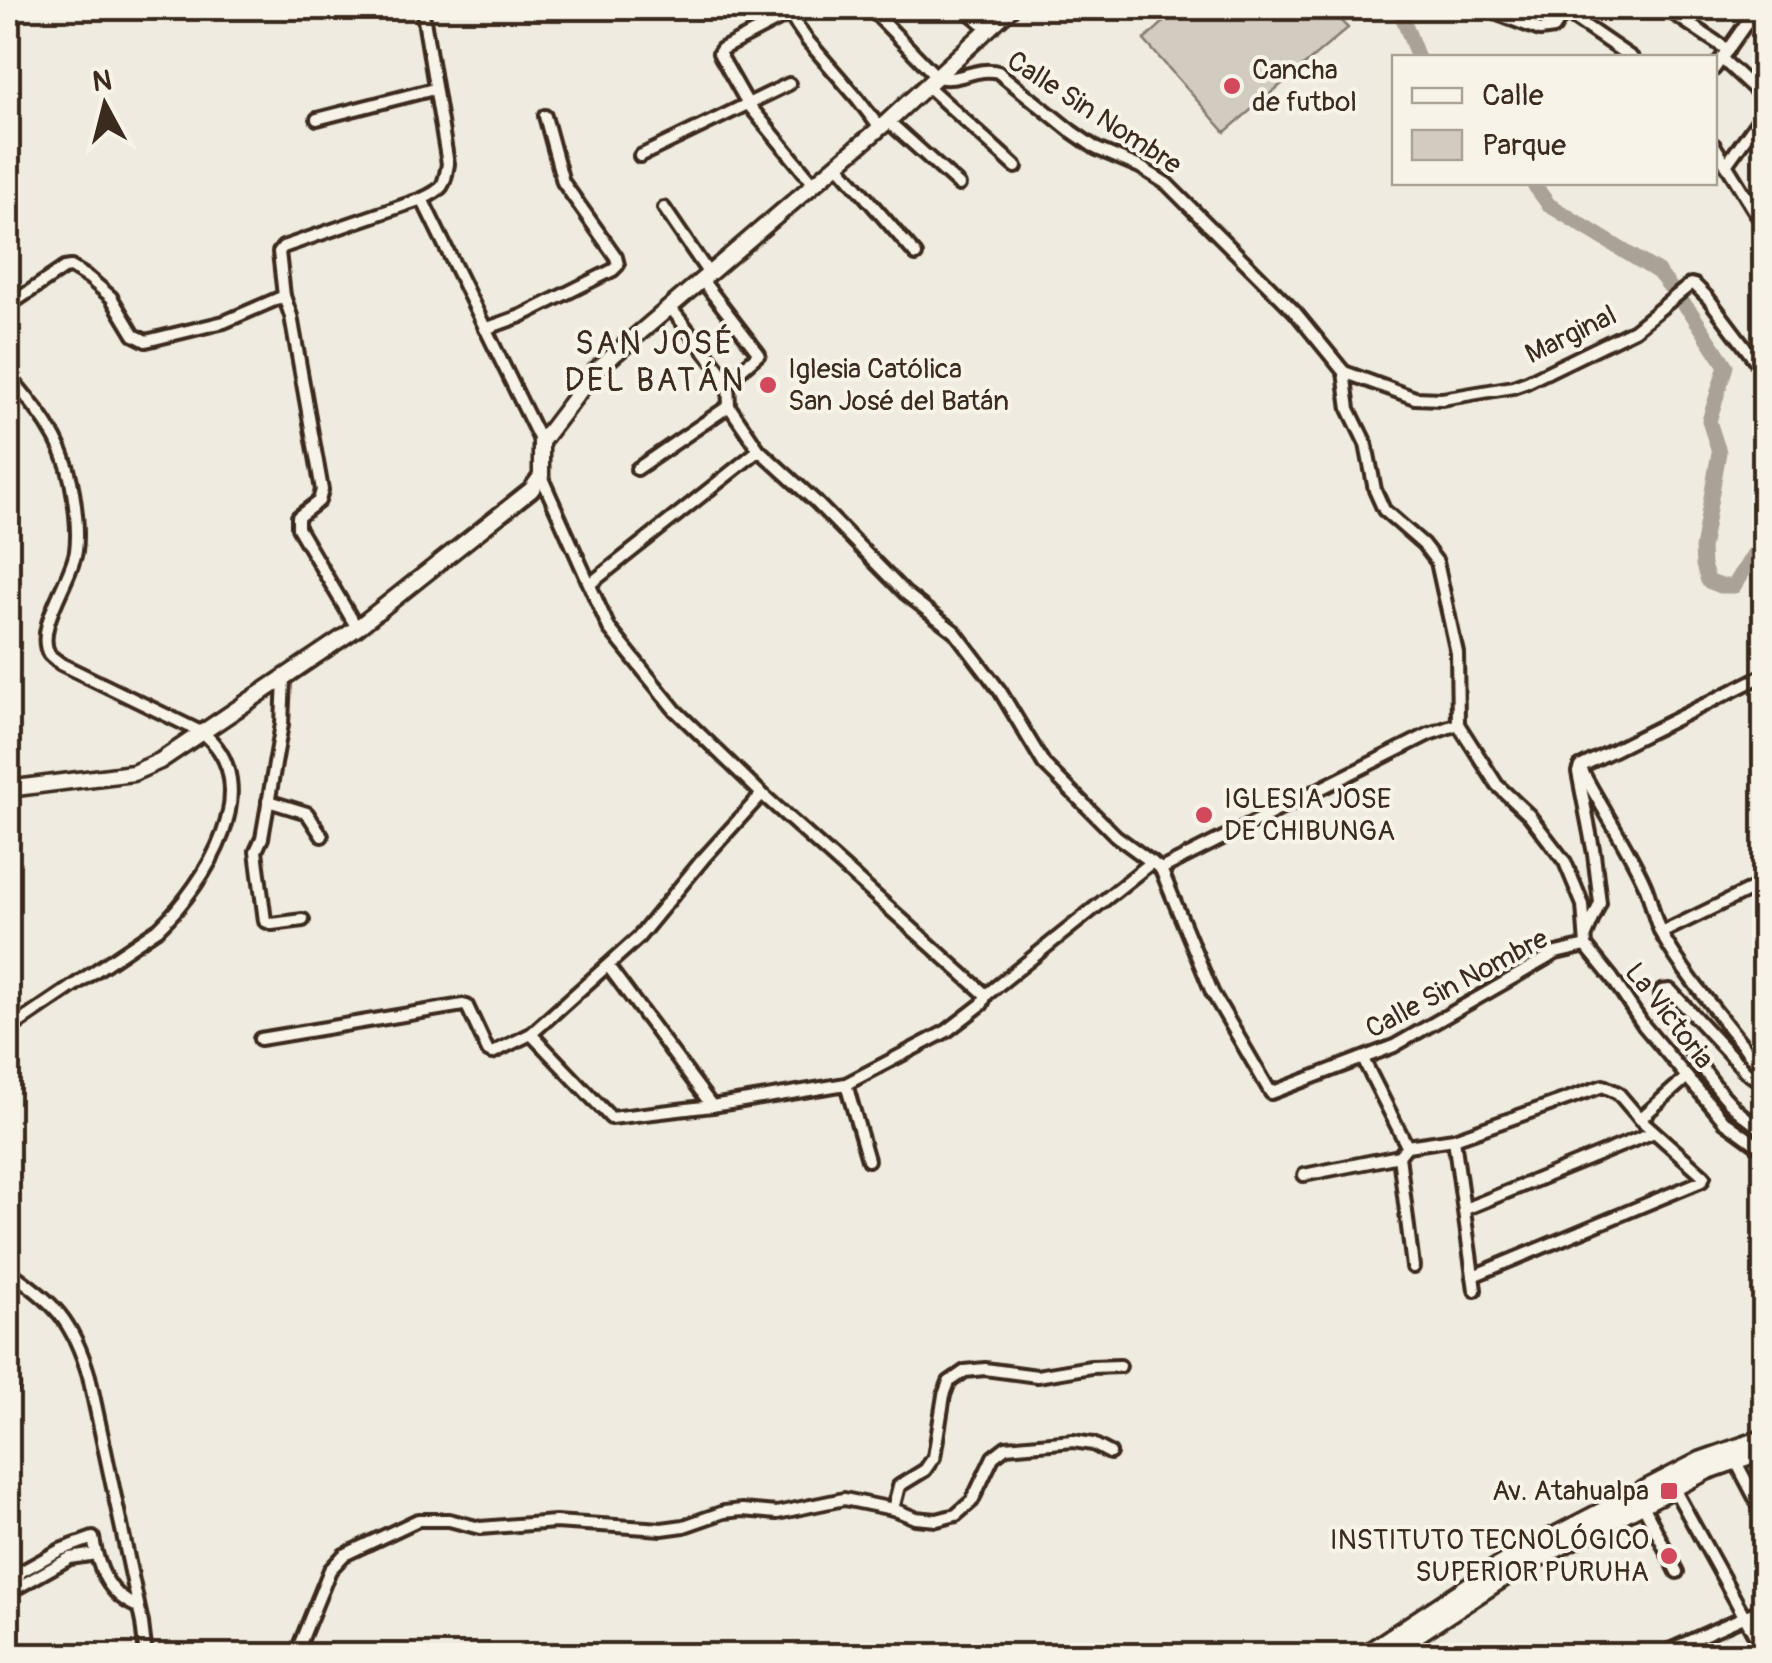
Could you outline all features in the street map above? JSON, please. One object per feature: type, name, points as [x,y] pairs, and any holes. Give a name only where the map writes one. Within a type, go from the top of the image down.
[{"type":"main road","points":[[1558,1540],[1730,1448],[1764,1438]]},
{"type":"main road","points":[[1385,1656],[1510,1558],[1642,1503],[1670,1482],[1764,1451]]},
{"type":"main road","points":[[1362,1656],[1456,1601]]},
{"type":"street","points":[[357,628],[298,528],[298,517],[320,501],[322,490],[279,252],[282,247],[422,199],[444,186],[448,164],[422,8]]},
{"type":"street","points":[[870,8],[932,82],[1016,167]]},
{"type":"street","points":[[964,8],[989,29]]},
{"type":"street","points":[[541,442],[596,371],[884,125],[1012,8]]},
{"type":"street","points":[[1482,8],[1540,30],[1554,28],[1564,9],[1628,55]]},
{"type":"street","points":[[1665,8],[1725,54],[1764,98]]},
{"type":"street","points":[[1717,65],[1757,8]]},
{"type":"street","points":[[814,184],[748,104],[720,56],[720,51],[790,10],[807,40],[857,98],[884,125],[959,185]]},
{"type":"street","name":"Calle Sin Nombre","points":[[932,82],[986,69],[998,72],[1098,149],[1167,184],[1295,312],[1344,372],[1349,409],[1366,444],[1384,510],[1423,544],[1437,562],[1456,653],[1458,724],[1497,785],[1529,815],[1565,862],[1583,906],[1586,941],[1556,953],[1394,1046],[1268,1091],[1212,992],[1157,866]]},
{"type":"street","points":[[640,156],[788,84]]},
{"type":"street","points":[[317,119],[434,89]]},
{"type":"street","points":[[1726,165],[1764,112]]},
{"type":"street","points":[[485,329],[521,316],[618,266],[616,257],[563,182],[545,116]]},
{"type":"street","points":[[1717,150],[1764,223]]},
{"type":"street","points":[[837,164],[916,256]]},
{"type":"street","points":[[422,199],[541,442],[541,476],[609,628],[675,710],[762,794],[986,995]]},
{"type":"street","points":[[664,208],[758,354],[728,381]]},
{"type":"street","points":[[8,306],[70,267],[111,296],[134,335],[146,340],[224,322],[284,296]]},
{"type":"street","name":"Marginal","points":[[1344,372],[1426,399],[1513,387],[1634,330],[1687,284],[1696,285],[1764,372]]},
{"type":"street","points":[[670,307],[728,381],[729,406],[759,450],[905,593],[955,632],[1000,691],[1044,764],[1116,836],[1157,866]]},
{"type":"street","points":[[1746,351],[1764,353]]},
{"type":"street","points":[[8,375],[44,418],[70,478],[76,554],[48,623],[50,655],[203,734],[218,746],[224,758],[231,795],[228,823],[179,908],[159,928],[8,1030]]},
{"type":"street","points":[[637,469],[729,406]]},
{"type":"street","points":[[590,584],[759,450]]},
{"type":"street","points":[[8,788],[133,773],[160,761],[357,628],[531,490],[541,476]]},
{"type":"street","points":[[1586,941],[1600,903],[1580,767],[1764,675]]},
{"type":"street","points":[[284,678],[282,724],[262,838],[256,851],[265,922],[303,920]]},
{"type":"street","points":[[532,1034],[611,1118],[846,1084],[948,1031],[982,1004],[986,995],[1157,866],[1429,734],[1458,724]]},
{"type":"street","points":[[1580,767],[1640,875],[1661,933],[1756,1061],[1760,1076],[1746,1072],[1670,990],[1662,991],[1662,1002],[1734,1108],[1764,1131]]},
{"type":"street","points":[[260,1039],[463,1005],[468,1006],[492,1053],[532,1034],[638,938],[702,859],[762,794]]},
{"type":"street","points":[[268,801],[306,813],[322,836]]},
{"type":"street","points":[[1661,933],[1764,883]]},
{"type":"street","name":"La Victoria","points":[[1586,941],[1644,1026],[1724,1121],[1764,1150]]},
{"type":"street","points":[[608,966],[712,1106]]},
{"type":"street","points":[[1363,1059],[1403,1151],[1413,1267]]},
{"type":"street","points":[[1640,1119],[1687,1076]]},
{"type":"street","points":[[846,1084],[868,1160]]},
{"type":"street","points":[[1304,1176],[1454,1139],[1603,1086],[1618,1093],[1704,1179],[1473,1276]]},
{"type":"street","points":[[1464,1209],[1654,1132]]},
{"type":"street","points":[[1454,1139],[1474,1290]]},
{"type":"street","points":[[8,1270],[46,1298],[63,1317],[81,1348],[146,1656]]},
{"type":"street","points":[[894,1509],[900,1486],[924,1470],[934,1457],[944,1394],[954,1377],[984,1369],[1037,1376],[1120,1366]]},
{"type":"street","points":[[295,1656],[315,1603],[337,1562],[418,1520],[449,1520],[480,1528],[555,1522],[662,1528],[684,1526],[724,1512],[777,1513],[844,1499],[894,1509],[926,1521],[956,1514],[972,1501],[993,1457],[1006,1447],[1073,1440],[1110,1452]]},
{"type":"street","points":[[1735,1460],[1764,1516]]},
{"type":"street","points":[[1670,1482],[1764,1652]]},
{"type":"street","points":[[1642,1503],[1678,1572]]},
{"type":"street","points":[[8,1593],[16,1579],[60,1550],[93,1538],[102,1574],[111,1589],[138,1607]]},
{"type":"street","points":[[16,1579],[70,1558],[96,1554]]},
{"type":"street","points":[[8,1555],[16,1579]]},
{"type":"street","points":[[1656,1656],[1764,1608]]},
{"type":"green space","name":"Cancha de futbol","points":[[1179,8],[1328,8],[1348,28],[1225,132],[1144,40]]},
{"type":"waterway","points":[[1399,8],[1417,55]]},
{"type":"waterway","points":[[1534,185],[1549,205],[1658,272],[1726,366],[1709,421],[1719,452],[1702,549],[1703,565],[1708,581],[1734,586],[1753,555],[1764,558]]},
{"type":"place","name":"Cancha de futbol","points":[[1232,86]]},
{"type":"place","name":"Iglesia Católica San José del Batán","points":[[768,385]]},
{"type":"place","name":"IGLESIA JOSE DE CHIBUNGA","points":[[1204,815]]},
{"type":"place","name":"Av. Atahualpa","points":[[1669,1491]]},
{"type":"place","name":"INSTITUTO TECNOLÓGICO SUPERIOR PURUHA","points":[[1669,1556]]},
{"type":"district","name":"SAN JOSÉ DEL BATÁN","points":[[655,362]]}]
